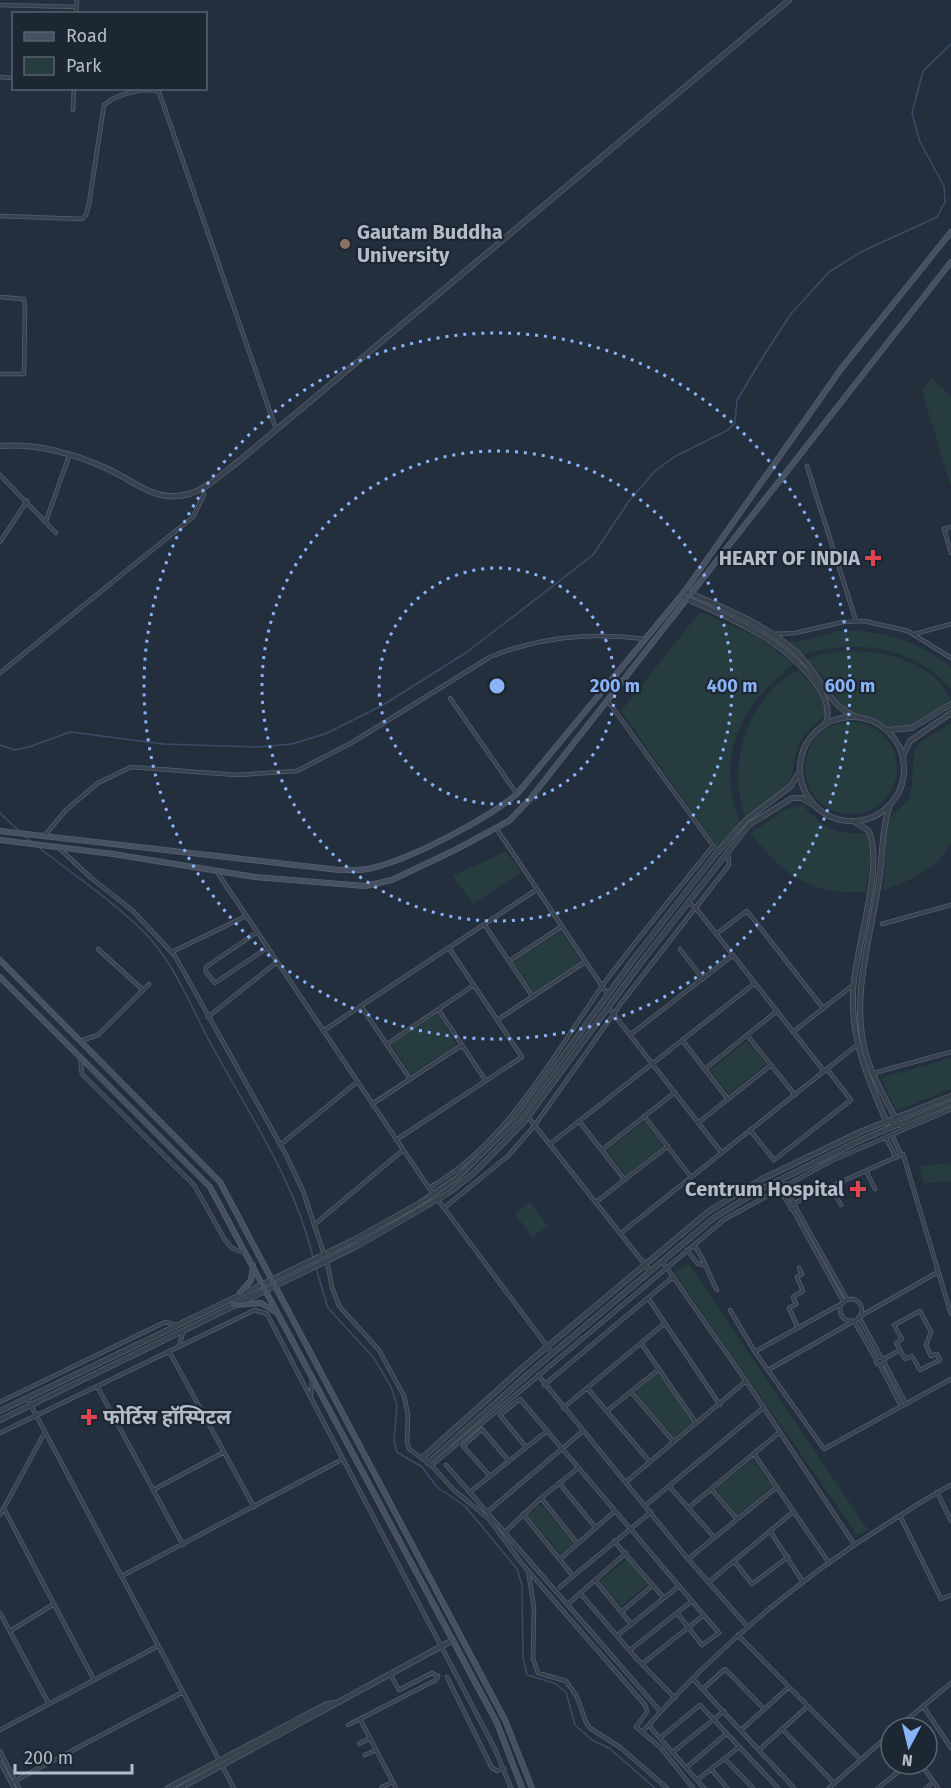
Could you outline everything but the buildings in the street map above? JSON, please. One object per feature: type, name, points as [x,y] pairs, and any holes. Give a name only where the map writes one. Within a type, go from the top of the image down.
[{"type":"main road","points":[[1,831],[339,870],[370,869],[392,862],[496,811],[517,794],[683,594],[841,369],[951,232]]},
{"type":"main road","points":[[0,840],[335,885],[365,886],[392,880],[509,821],[530,799],[951,262]]},
{"type":"main road","points":[[0,960],[220,1182],[505,1720],[532,1788]]},
{"type":"main road","points":[[0,977],[210,1186],[497,1723],[522,1788]]},
{"type":"main road","points":[[240,1293],[251,1280],[253,1264]]},
{"type":"main road","points":[[234,1305],[261,1303],[280,1314]]},
{"type":"street","points":[[75,12],[77,0]]},
{"type":"street","points":[[0,446],[30,445],[69,456],[108,469],[144,491],[167,497],[189,494],[202,488],[276,429],[789,0]]},
{"type":"street","points":[[0,5],[76,8]]},
{"type":"street","points":[[73,110],[74,90]]},
{"type":"street","points":[[0,216],[81,219],[86,215],[104,105],[115,98],[146,90]]},
{"type":"street","points":[[153,90],[159,92],[276,429]]},
{"type":"street","points":[[0,297],[24,299],[25,308],[24,374],[0,374]]},
{"type":"street","points":[[46,521],[69,456]]},
{"type":"street","points":[[807,466],[810,471],[807,472],[856,621]]},
{"type":"street","points":[[0,475],[56,533]]},
{"type":"street","points":[[0,673],[193,517],[204,495],[202,488]]},
{"type":"street","points":[[0,542],[27,501]]},
{"type":"street","points":[[951,527],[944,529],[951,553]]},
{"type":"street","points":[[683,594],[772,634],[797,652],[812,668],[842,710],[887,730],[898,745],[903,757]]},
{"type":"street","points":[[689,596],[774,641],[793,657],[820,689],[828,706],[829,715],[826,723]]},
{"type":"street","points":[[772,634],[795,633],[843,622],[886,624],[915,634],[951,658]]},
{"type":"street","points":[[915,634],[951,624]]},
{"type":"street","points":[[44,835],[66,810],[98,783],[132,767],[237,775],[297,771],[353,742],[490,657],[515,647],[561,638],[613,635],[645,639]]},
{"type":"street","points":[[450,698],[517,794]]},
{"type":"street","points":[[607,700],[718,852]]},
{"type":"street","points":[[887,730],[912,728],[951,704]]},
{"type":"street","points":[[899,1125],[867,1057],[861,994],[864,961],[880,879],[884,821],[902,782],[903,757],[910,741],[951,713]]},
{"type":"street","points":[[812,804],[803,789],[800,771],[803,747],[814,732],[826,723],[843,717],[861,717]]},
{"type":"street","points":[[0,1411],[262,1282],[354,1240],[433,1194],[477,1161],[519,1117],[608,995],[718,852],[745,821],[791,786],[800,771]]},
{"type":"street","points":[[0,1420],[325,1262],[438,1200],[475,1172],[528,1117],[608,1007],[749,825],[792,798],[802,798],[826,815],[863,824],[868,830],[874,852],[872,878],[853,985],[857,1045],[859,1058],[890,1128]]},
{"type":"street","points":[[852,821],[862,820],[889,808]]},
{"type":"street","points":[[496,828],[608,995]]},
{"type":"street","points":[[429,1188],[455,1170],[507,1119],[544,1072],[602,987],[713,846]]},
{"type":"street","points":[[55,847],[133,911],[172,952],[195,988],[208,1017],[280,1144],[303,1191],[322,1255]]},
{"type":"street","points":[[444,1208],[508,1156],[535,1125],[613,1014],[729,865],[727,851]]},
{"type":"street","points":[[216,870],[433,1194]]},
{"type":"street","points":[[324,1031],[536,890]]},
{"type":"street","points":[[688,903],[695,907],[793,1032],[851,1100],[774,1160],[750,1130]]},
{"type":"street","points":[[882,924],[951,905]]},
{"type":"street","points":[[717,934],[747,911],[823,1008]]},
{"type":"street","points":[[172,952],[246,916]]},
{"type":"street","points":[[484,924],[533,997]]},
{"type":"street","points":[[509,961],[561,927]]},
{"type":"street","points":[[257,932],[216,958],[206,967],[206,972],[215,983],[267,948]]},
{"type":"street","points":[[396,1140],[522,1057],[449,948]]},
{"type":"street","points":[[98,949],[143,990]]},
{"type":"street","points":[[680,949],[703,979]]},
{"type":"street","points":[[630,1035],[733,955]]},
{"type":"street","points":[[497,1020],[585,962]]},
{"type":"street","points":[[208,1017],[277,963]]},
{"type":"street","points":[[550,1144],[755,983]]},
{"type":"street","points":[[80,1041],[98,1035],[149,984]]},
{"type":"street","points":[[387,1044],[474,985]]},
{"type":"street","points":[[793,1032],[853,985]]},
{"type":"street","points":[[361,1006],[410,1079]]},
{"type":"street","points":[[608,1007],[721,1153]]},
{"type":"street","points":[[438,1009],[486,1081]]},
{"type":"street","points":[[705,1069],[777,1011]]},
{"type":"street","points":[[747,1035],[795,1095]]},
{"type":"street","points":[[682,1040],[728,1099]]},
{"type":"street","points":[[372,1104],[462,1045]]},
{"type":"street","points":[[621,1233],[857,1045]]},
{"type":"street","points":[[874,1073],[951,1052]]},
{"type":"street","points":[[80,1056],[82,1074],[194,1185],[225,1240],[232,1248],[248,1255]]},
{"type":"street","points":[[698,1123],[771,1065]]},
{"type":"street","points":[[280,1144],[357,1082]]},
{"type":"street","points":[[602,1150],[674,1093]]},
{"type":"street","points":[[422,1458],[547,1347],[709,1211],[762,1179],[895,1117],[951,1096]]},
{"type":"street","points":[[430,1464],[552,1353],[715,1217],[763,1188],[890,1128],[951,1103]]},
{"type":"street","points":[[430,1464],[725,1219],[785,1184],[951,1109]]},
{"type":"street","points":[[644,1116],[691,1177]]},
{"type":"street","points":[[528,1117],[650,1271]]},
{"type":"street","points":[[579,1121],[625,1180]]},
{"type":"street","points":[[892,1135],[901,1155],[903,1154],[951,1314]]},
{"type":"street","points":[[886,1137],[896,1158]]},
{"type":"street","points":[[596,1202],[668,1146]]},
{"type":"street","points":[[314,1225],[403,1150]]},
{"type":"street","points":[[794,1206],[901,1155]]},
{"type":"street","points":[[866,1171],[875,1190]]},
{"type":"street","points":[[785,1184],[794,1206],[844,1301],[841,1315],[847,1320],[854,1321]]},
{"type":"street","points":[[831,1187],[841,1205]]},
{"type":"street","points":[[778,1188],[794,1206]]},
{"type":"street","points":[[438,1200],[552,1353]]},
{"type":"street","points":[[694,1245],[704,1257],[707,1273],[717,1290]]},
{"type":"street","points":[[687,1250],[697,1263],[706,1266]]},
{"type":"street","points":[[662,1261],[764,1407],[854,1544]]},
{"type":"street","points":[[325,1262],[339,1306],[379,1350],[396,1380],[407,1407],[409,1449],[430,1464],[454,1490],[489,1519],[527,1569],[645,1705],[646,1712],[636,1724],[661,1748],[693,1788]]},
{"type":"street","points":[[798,1328],[789,1308],[796,1304],[793,1297],[802,1291],[797,1277],[802,1274],[799,1268]]},
{"type":"street","points":[[768,1370],[939,1272]]},
{"type":"street","points":[[544,1385],[673,1277]]},
{"type":"street","points":[[648,1298],[720,1405]]},
{"type":"street","points":[[755,1352],[844,1301],[854,1299],[861,1303],[862,1310],[859,1317]]},
{"type":"street","points":[[0,1433],[255,1310],[261,1310],[267,1314],[442,1646],[504,1768],[511,1788]]},
{"type":"street","points":[[730,1310],[755,1352],[824,1449],[951,1379]]},
{"type":"street","points":[[920,1311],[931,1332],[926,1345],[931,1356],[937,1354],[940,1360],[920,1370],[912,1356],[906,1359],[900,1350],[896,1343],[902,1339],[894,1325],[920,1311]]},
{"type":"street","points":[[859,1317],[906,1404]]},
{"type":"street","points":[[854,1321],[876,1359],[882,1361],[901,1407]]},
{"type":"street","points":[[0,1402],[165,1322],[176,1325]]},
{"type":"street","points":[[563,1408],[665,1323]]},
{"type":"street","points":[[178,1346],[183,1330]]},
{"type":"street","points":[[641,1343],[696,1423]]},
{"type":"street","points":[[876,1359],[882,1361],[900,1350]]},
{"type":"street","points":[[170,1351],[254,1507]]},
{"type":"street","points":[[607,1411],[659,1369]]},
{"type":"street","points":[[538,1375],[688,1559],[710,1581],[747,1626]]},
{"type":"street","points":[[311,1397],[313,1377]]},
{"type":"street","points":[[626,1482],[746,1381]]},
{"type":"street","points":[[97,1386],[183,1545]]},
{"type":"street","points":[[587,1388],[650,1462]]},
{"type":"street","points":[[631,1392],[674,1442]]},
{"type":"street","points":[[27,1398],[234,1788]]},
{"type":"street","points":[[526,1447],[501,1415],[520,1400],[718,1633],[702,1645],[677,1613]]},
{"type":"street","points":[[646,1505],[764,1407]]},
{"type":"street","points":[[489,1476],[463,1446],[482,1429],[508,1460]]},
{"type":"street","points":[[470,1492],[547,1431]]},
{"type":"street","points":[[487,1512],[583,1431]]},
{"type":"street","points":[[0,1515],[45,1432]]},
{"type":"street","points":[[688,1508],[780,1432]]},
{"type":"street","points":[[153,1490],[224,1452]]},
{"type":"street","points":[[754,1454],[829,1563]]},
{"type":"street","points":[[122,1576],[343,1459]]},
{"type":"street","points":[[446,1466],[660,1712]]},
{"type":"street","points":[[505,1532],[541,1498],[578,1468]]},
{"type":"street","points":[[559,1483],[596,1528]]},
{"type":"street","points":[[642,1732],[747,1626],[854,1544],[951,1485]]},
{"type":"street","points":[[669,1486],[714,1538]]},
{"type":"street","points":[[688,1559],[777,1487]]},
{"type":"street","points":[[711,1489],[737,1519]]},
{"type":"street","points":[[937,1492],[951,1521]]},
{"type":"street","points":[[541,1498],[577,1543]]},
{"type":"street","points":[[4,1509],[94,1680]]},
{"type":"street","points":[[560,1559],[615,1511]]},
{"type":"street","points":[[560,1587],[651,1512]]},
{"type":"street","points":[[710,1581],[793,1512]]},
{"type":"street","points":[[523,1514],[573,1576]]},
{"type":"street","points":[[900,1516],[941,1599],[951,1594]]},
{"type":"street","points":[[770,1531],[804,1582]]},
{"type":"street","points":[[614,1541],[664,1598]]},
{"type":"street","points":[[567,1604],[626,1553]]},
{"type":"street","points":[[733,1561],[752,1584],[788,1557]]},
{"type":"street","points":[[527,1569],[534,1606],[533,1659],[538,1673],[566,1681],[577,1697],[590,1728],[621,1748],[667,1788]]},
{"type":"street","points":[[595,1580],[631,1624]]},
{"type":"street","points":[[621,1611],[652,1585]]},
{"type":"street","points":[[618,1635],[679,1586]]},
{"type":"street","points":[[580,1593],[675,1698]]},
{"type":"street","points":[[630,1650],[692,1601]]},
{"type":"street","points":[[10,1631],[54,1604]]},
{"type":"street","points":[[0,1613],[49,1704]]},
{"type":"street","points":[[642,1664],[704,1615]]},
{"type":"street","points":[[738,1635],[860,1759]]},
{"type":"street","points":[[168,1788],[221,1763],[453,1640]]},
{"type":"street","points":[[0,1730],[158,1646]]},
{"type":"street","points":[[703,1689],[724,1670],[764,1709]]},
{"type":"street","points":[[348,1725],[436,1680],[438,1676],[432,1673],[399,1690],[390,1674]]},
{"type":"street","points":[[447,1677],[492,1768],[497,1771],[504,1768]]},
{"type":"street","points":[[694,1680],[793,1788]]},
{"type":"street","points":[[911,1716],[951,1683]]},
{"type":"street","points":[[741,1730],[789,1687]]},
{"type":"street","points":[[13,1782],[183,1692]]},
{"type":"street","points":[[660,1738],[700,1705],[778,1788]]},
{"type":"street","points":[[759,1749],[807,1706]]},
{"type":"street","points":[[923,1706],[951,1748]]},
{"type":"street","points":[[673,1752],[724,1711]]},
{"type":"street","points":[[360,1719],[396,1788]]},
{"type":"street","points":[[650,1723],[660,1738],[704,1788]]},
{"type":"street","points":[[782,1729],[834,1783]]},
{"type":"street","points":[[687,1767],[726,1734]]},
{"type":"street","points":[[359,1744],[370,1738]]},
{"type":"street","points":[[828,1788],[879,1743]]},
{"type":"street","points":[[698,1780],[740,1747]]},
{"type":"street","points":[[365,1755],[376,1750]]},
{"type":"street","points":[[0,1751],[14,1788]]},
{"type":"street","points":[[725,1759],[753,1788]]},
{"type":"street","points":[[0,1762],[13,1782],[20,1788]]},
{"type":"street","points":[[180,1788],[221,1763]]},
{"type":"street","points":[[711,1769],[727,1788]]},
{"type":"street","points":[[879,1788],[894,1776]]},
{"type":"street","points":[[930,1776],[938,1788]]},
{"type":"street","points":[[382,1787],[393,1782]]},
{"type":"street","points":[[926,1788],[934,1782]]},
{"type":"green space","points":[[931,378],[951,396],[951,487],[922,391]]},
{"type":"green space","points":[[700,612],[756,636],[794,664],[759,697],[746,715],[737,734],[730,776],[733,799],[740,823],[718,848],[621,711]]},
{"type":"green space","points":[[845,630],[874,633],[914,644],[951,667],[951,689],[936,674],[920,663],[883,649],[843,647],[803,655],[786,642],[800,641]]},
{"type":"green space","points":[[848,651],[877,653],[908,661],[934,677],[944,688],[951,701],[909,726],[894,729],[873,717],[846,711],[825,678],[807,660],[818,655]]},
{"type":"green space","points":[[799,670],[819,696],[826,714],[806,733],[797,747],[790,784],[745,818],[738,776],[745,734],[754,714],[766,697],[781,682]]},
{"type":"green space","points":[[851,722],[868,726],[883,736],[893,751],[897,768],[893,785],[883,800],[868,810],[851,814],[834,810],[819,800],[809,785],[805,768],[809,751],[819,736],[834,726]]},
{"type":"green space","points":[[951,723],[951,844],[936,864],[903,883],[883,890],[887,821],[908,800],[912,786],[914,750],[918,744]]},
{"type":"green space","points":[[802,805],[831,828],[846,833],[867,833],[871,854],[866,892],[829,890],[800,880],[775,861],[751,833],[784,810]]},
{"type":"green space","points":[[506,851],[521,872],[473,904],[453,876]]},
{"type":"green space","points":[[561,931],[581,962],[534,993],[513,962]]},
{"type":"green space","points":[[437,1014],[457,1045],[411,1074],[391,1044]]},
{"type":"green space","points":[[747,1041],[766,1064],[729,1094],[710,1070]]},
{"type":"green space","points":[[951,1058],[951,1089],[897,1111],[881,1078]]},
{"type":"green space","points":[[644,1122],[663,1146],[626,1175],[607,1151]]},
{"type":"green space","points":[[951,1163],[951,1182],[924,1183],[920,1166]]},
{"type":"green space","points":[[530,1202],[548,1226],[532,1237],[515,1214]]},
{"type":"green space","points":[[689,1264],[868,1530],[858,1536],[674,1272]]},
{"type":"green space","points":[[658,1372],[693,1422],[674,1437],[635,1393]]},
{"type":"green space","points":[[753,1459],[773,1486],[737,1515],[715,1489]]},
{"type":"green space","points":[[540,1504],[574,1543],[561,1554],[527,1515]]},
{"type":"green space","points":[[628,1558],[649,1583],[621,1606],[600,1581]]},
{"type":"waterway","points":[[0,745],[14,750],[70,732],[164,744],[257,747],[292,744],[325,734],[383,705],[467,652],[593,555],[629,501],[655,471],[674,457],[728,430],[735,423],[737,400],[763,357],[790,315],[829,272],[861,252],[937,217],[945,202],[944,186],[920,142],[912,113],[923,71],[951,44]]},
{"type":"waterway","points":[[0,813],[20,832]]},
{"type":"waterway","points":[[23,835],[31,841]]},
{"type":"waterway","points":[[37,846],[132,920],[165,957],[282,1174],[305,1228],[313,1257]]},
{"type":"waterway","points":[[314,1262],[328,1308],[374,1358],[391,1387],[397,1405],[394,1440],[397,1452],[422,1467],[437,1487],[465,1506],[517,1569],[522,1585],[523,1658],[527,1675],[554,1683],[566,1692],[575,1725],[592,1740],[609,1748],[655,1788]]},
{"type":"place","name":"Gautam Buddha University","points":[[345,244]]},
{"type":"place","name":"HEART OF INDIA","points":[[873,558]]},
{"type":"place","name":"Centrum Hospital","points":[[858,1189]]},
{"type":"place","name":"फोर्टिस हॉस्पिटल","points":[[89,1417]]}]
